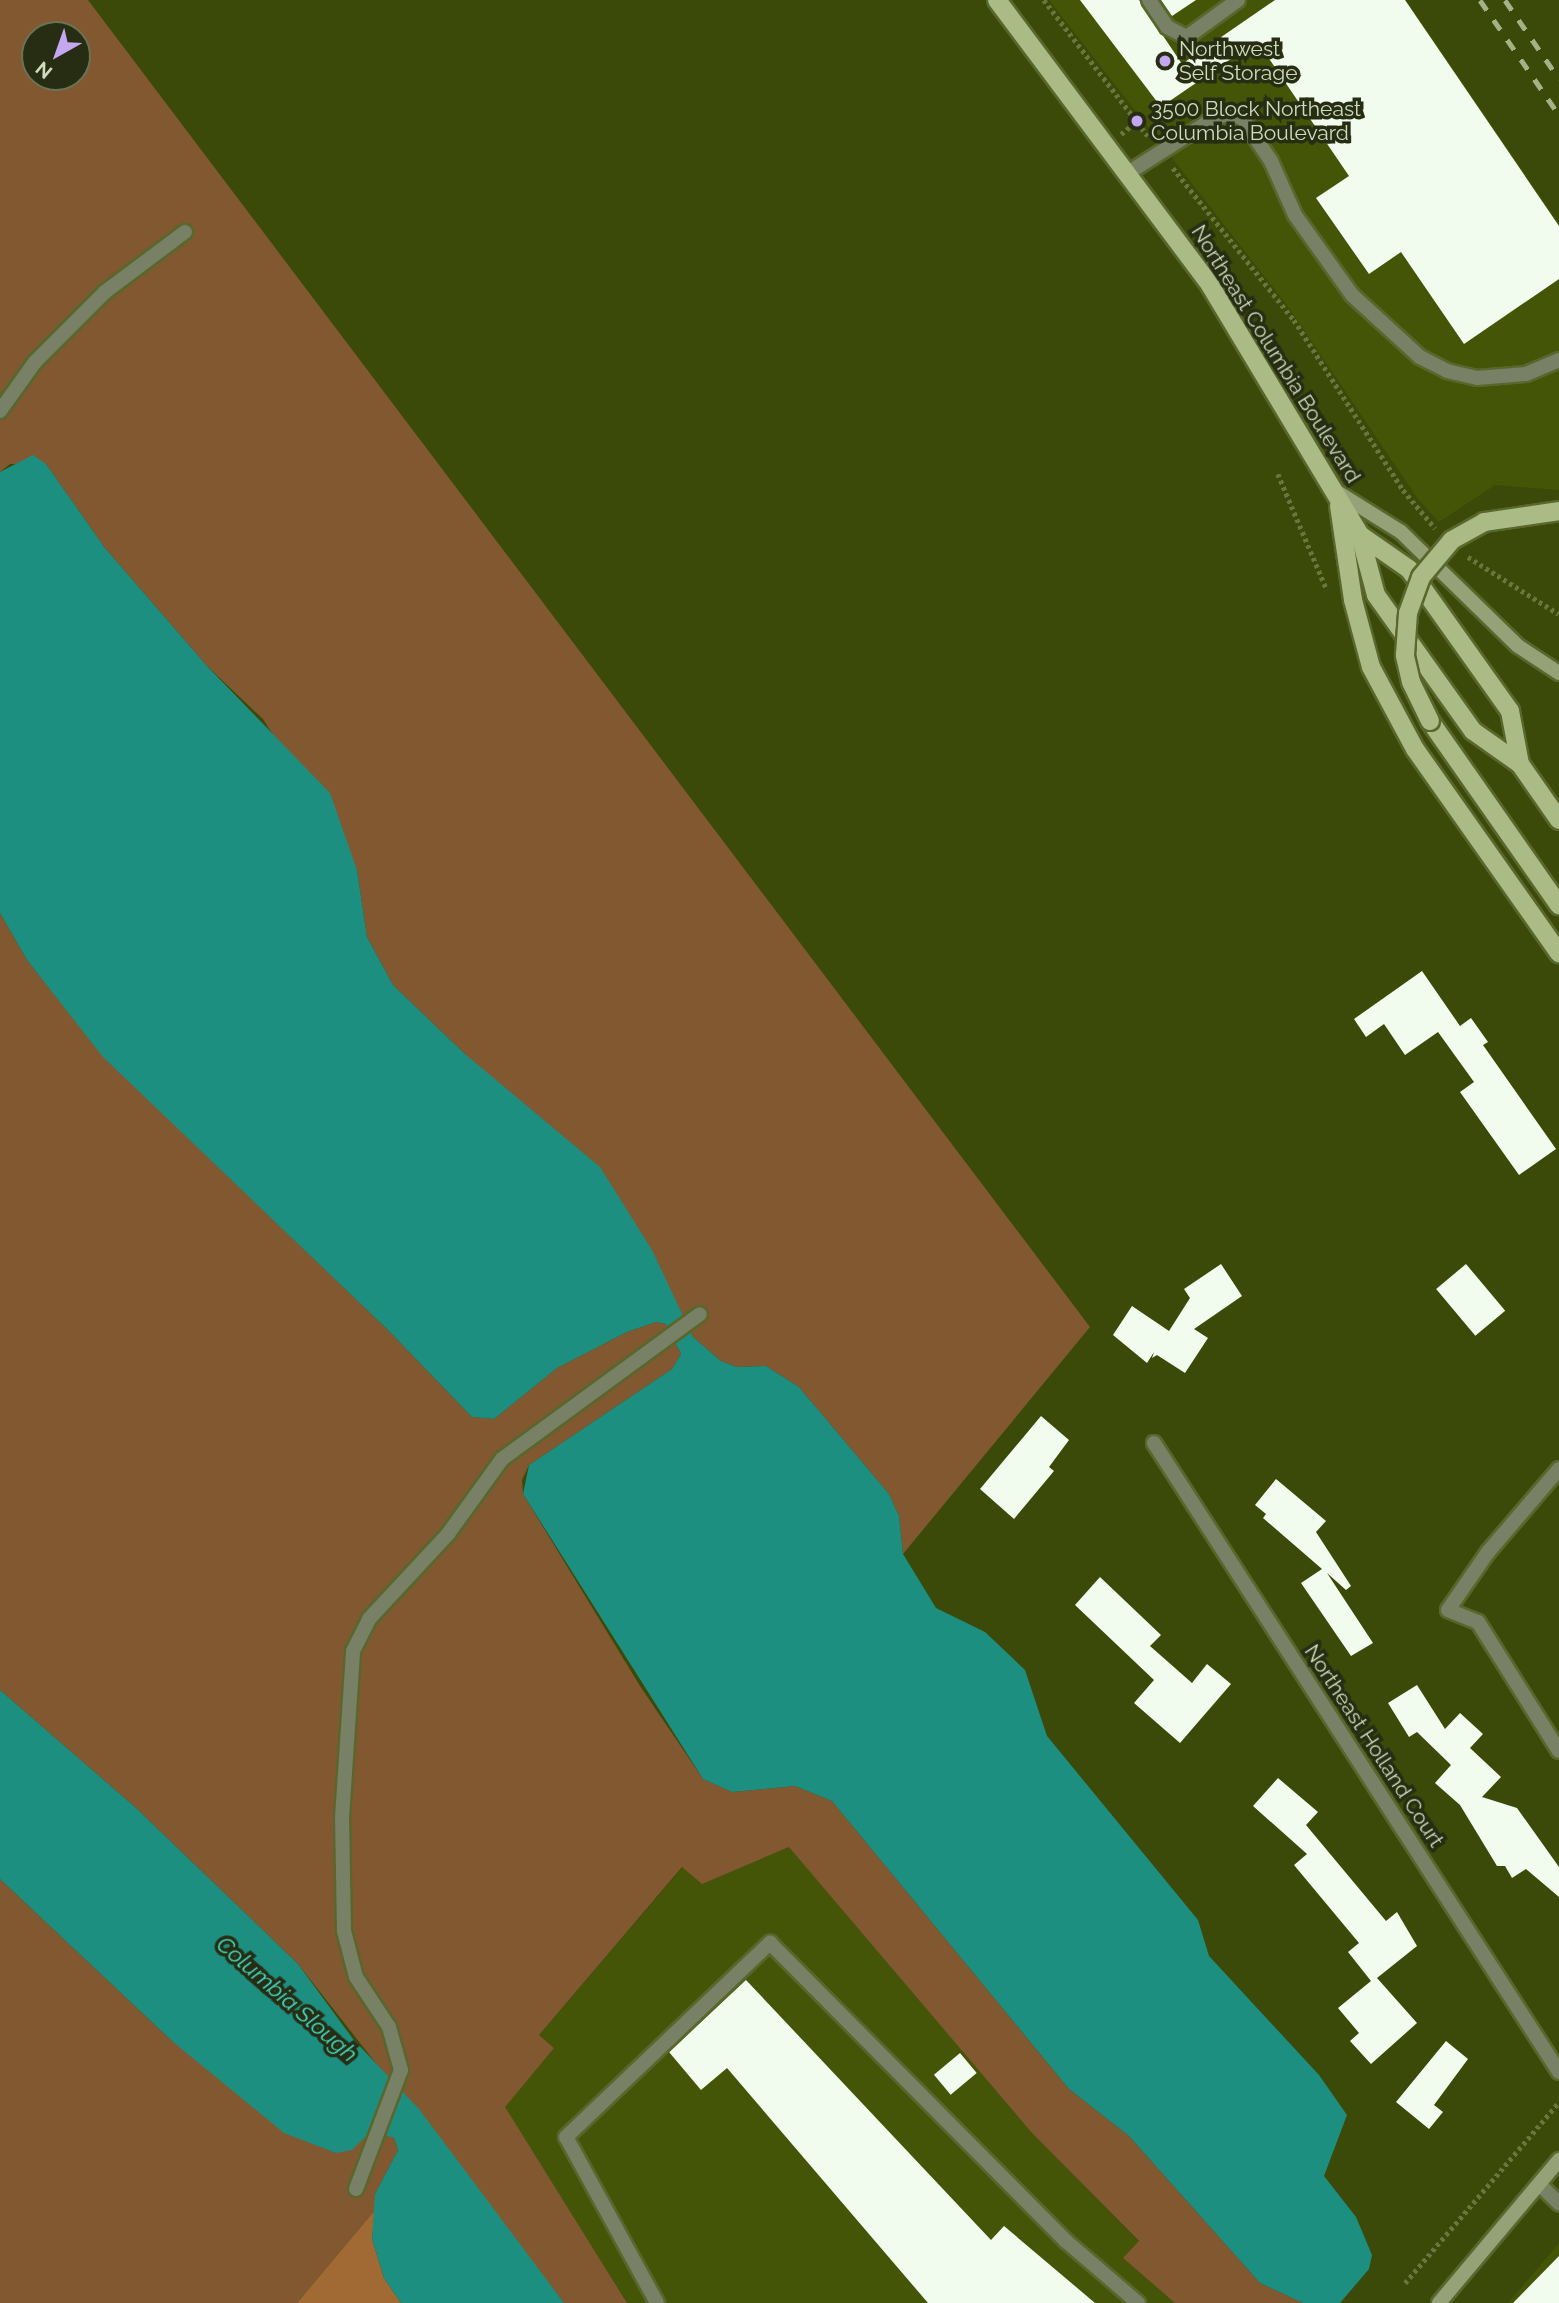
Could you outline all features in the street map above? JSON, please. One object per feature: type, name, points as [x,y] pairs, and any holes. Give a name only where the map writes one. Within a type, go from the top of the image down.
[{"type":"main road","name":"Northeast Columbia Boulevard","points":[[997,0],[1210,285],[1337,492],[1360,535],[1376,595],[1473,731],[1520,764],[1559,820]]},
{"type":"main road","points":[[1337,492],[1401,532],[1518,646],[1559,673]]},
{"type":"main road","points":[[1337,492],[1353,600],[1371,667],[1415,748],[1559,953]]},
{"type":"main road","points":[[1559,511],[1505,516],[1452,540],[1421,577],[1408,613],[1405,655],[1420,704],[1559,905]]},
{"type":"main road","name":"Northeast Columbia Boulevard","points":[[1360,535],[1409,569],[1510,711],[1520,764]]},
{"type":"main road","points":[[1439,2303],[1559,2161]]},
{"type":"street","points":[[1149,0],[1167,27],[1187,37],[1238,0]]},
{"type":"street","points":[[1128,173],[1216,117],[1230,114],[1242,118],[1271,161],[1295,215],[1352,295],[1420,357],[1447,371],[1477,379],[1526,374],[1559,360]]},
{"type":"street","points":[[0,411],[35,362],[105,292],[184,232]]},
{"type":"street","points":[[356,2189],[399,2079],[395,2040],[356,1977],[344,1931],[342,1818],[353,1651],[369,1619],[448,1534],[502,1459],[533,1432],[700,1314]]},
{"type":"street","name":"Northeast Holland Court","points":[[1154,1443],[1559,2072]]},
{"type":"street","points":[[1559,1469],[1488,1552],[1448,1610],[1478,1622],[1559,1751]]},
{"type":"street","points":[[657,2303],[566,2137],[770,1943],[1066,2241],[1138,2303]]},
{"type":"street","points":[[1539,2184],[1559,2203]]},
{"type":"path","points":[[1044,0],[1294,320],[1403,490],[1443,536]]},
{"type":"path","points":[[1460,553],[1559,614]]},
{"type":"path","points":[[1405,2283],[1559,2102]]},
{"type":"shaded area","points":[[0,0],[88,0],[1090,1327],[903,1554],[899,1516],[889,1494],[799,1387],[766,1366],[737,1367],[721,1361],[693,1337],[680,1314],[465,1054],[393,985],[367,937],[357,870],[263,719],[207,666],[105,548],[46,464],[10,464],[0,472]]},
{"type":"shaded area","points":[[1049,0],[1406,0],[1559,224],[1559,490],[1495,485],[1439,522],[1418,499],[1289,308]]},
{"type":"shaded area","points":[[0,913],[27,960],[104,1057],[388,1330],[472,1417],[494,1419],[557,1368],[627,1332],[656,1322],[666,1324],[681,1354],[672,1369],[529,1465],[522,1480],[523,1494],[640,1686],[703,1779],[732,1792],[795,1786],[832,1801],[1069,2089],[1129,2136],[1260,2283],[1303,2303],[1175,2303],[1123,2258],[1139,2241],[1032,2133],[789,1847],[702,1884],[682,1867],[539,2035],[554,2048],[505,2107],[627,2303],[564,2303],[298,1964],[135,1807],[0,1690]]},
{"type":"shaded area","points":[[790,1847],[1032,2133],[1139,2242],[1123,2258],[1175,2303],[627,2303],[504,2107],[554,2048],[539,2035],[683,1867],[702,1883]]},
{"type":"shaded area","points":[[0,1879],[172,2041],[315,2144],[336,2153],[371,2130],[394,2138],[398,2150],[375,2194],[375,2210],[297,2303],[0,2303]]},
{"type":"shaded area","points":[[375,2210],[372,2239],[384,2278],[401,2303],[297,2303]]},
{"type":"shaded area","points":[[1559,2243],[1559,2303],[1508,2303]]},
{"type":"water","points":[[33,455],[46,464],[105,548],[207,666],[330,793],[357,870],[367,937],[393,985],[465,1054],[600,1167],[652,1250],[693,1337],[721,1361],[737,1367],[766,1366],[799,1387],[889,1494],[899,1516],[903,1554],[936,1608],[985,1632],[1025,1670],[1047,1736],[1198,1920],[1209,1956],[1319,2075],[1347,2115],[1324,2176],[1356,2217],[1372,2255],[1369,2269],[1340,2303],[1303,2303],[1260,2283],[1129,2136],[1069,2089],[832,1801],[795,1786],[732,1792],[703,1779],[523,1494],[529,1465],[672,1369],[681,1354],[666,1324],[656,1322],[627,1332],[557,1368],[494,1419],[472,1417],[388,1330],[103,1057],[27,960],[0,913],[0,472]]},
{"type":"water","name":"Columbia Slough","points":[[0,1690],[135,1807],[298,1964],[353,2039],[419,2109],[564,2303],[401,2303],[384,2278],[372,2239],[375,2194],[398,2150],[394,2138],[371,2131],[352,2150],[336,2153],[284,2133],[172,2041],[0,1879]]},
{"type":"building","points":[[1080,0],[1139,0],[1182,64],[1275,0],[1405,0],[1559,226],[1559,279],[1464,344],[1401,252],[1369,274],[1316,198],[1349,176],[1257,41],[1161,107]]},
{"type":"building","points":[[1161,0],[1196,0],[1172,16]]},
{"type":"building","points":[[1422,971],[1460,1026],[1471,1018],[1488,1042],[1483,1045],[1556,1149],[1519,1175],[1460,1092],[1474,1082],[1438,1032],[1405,1055],[1384,1024],[1366,1037],[1354,1019]]},
{"type":"building","points":[[1221,1264],[1242,1296],[1194,1329],[1208,1338],[1185,1373],[1157,1355],[1152,1358],[1154,1352],[1147,1363],[1113,1335],[1132,1306],[1169,1331],[1190,1298],[1184,1289]]},
{"type":"building","points":[[1466,1264],[1505,1311],[1475,1336],[1436,1289]]},
{"type":"building","points":[[1041,1416],[1069,1440],[1049,1467],[1054,1471],[1014,1519],[980,1489]]},
{"type":"building","points":[[1276,1479],[1326,1521],[1316,1532],[1351,1586],[1346,1590],[1327,1573],[1373,1643],[1351,1656],[1301,1583],[1322,1569],[1263,1518],[1266,1514],[1255,1505]]},
{"type":"building","points":[[1100,1577],[1161,1635],[1150,1646],[1192,1683],[1207,1664],[1231,1684],[1180,1743],[1134,1703],[1154,1680],[1075,1605]]},
{"type":"building","points":[[1417,1685],[1445,1729],[1460,1713],[1483,1734],[1470,1748],[1501,1777],[1482,1797],[1517,1808],[1559,1867],[1559,1897],[1526,1869],[1512,1878],[1505,1866],[1497,1866],[1460,1805],[1435,1783],[1451,1765],[1417,1732],[1409,1737],[1388,1703]]},
{"type":"building","points":[[1278,1778],[1318,1812],[1306,1825],[1386,1921],[1397,1912],[1417,1946],[1377,1978],[1417,2023],[1371,2064],[1350,2041],[1359,2033],[1338,2008],[1371,1981],[1348,1952],[1359,1943],[1294,1865],[1307,1854],[1253,1806]]},
{"type":"building","points":[[746,1980],[991,2240],[1004,2226],[1095,2303],[928,2303],[727,2068],[701,2090],[669,2052]]},
{"type":"building","points":[[1446,2041],[1468,2059],[1434,2105],[1443,2112],[1429,2129],[1396,2102]]},
{"type":"building","points":[[960,2053],[977,2073],[951,2095],[934,2075]]},
{"type":"building","points":[[1559,2256],[1559,2303],[1513,2303]]},
{"type":"railway","points":[[1480,0],[1559,115]]},
{"type":"railway","points":[[1505,0],[1559,79]]},
{"type":"place","name":"Northwest Self Storage","points":[[1165,61]]},
{"type":"place","name":"3500 Block Northeast Columbia Boulevard","points":[[1137,121]]}]
